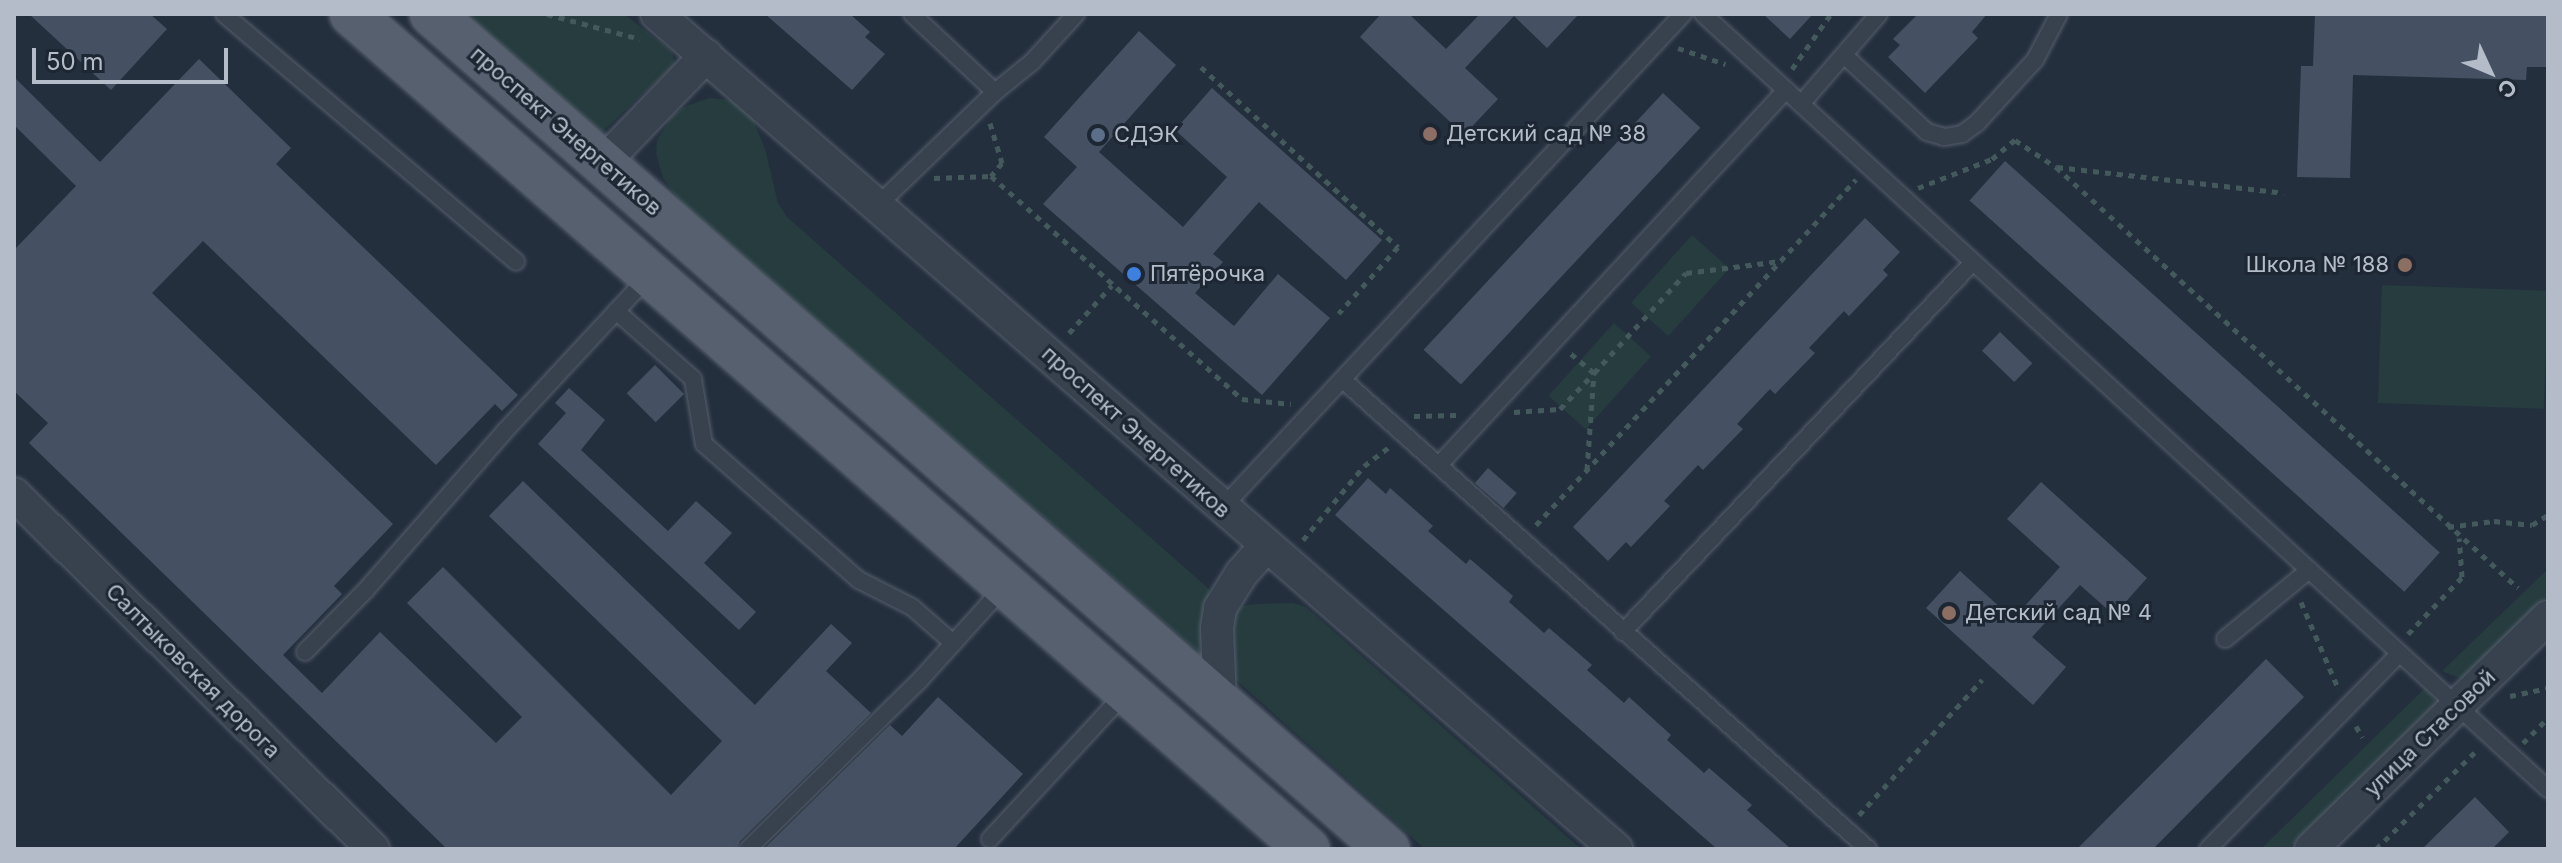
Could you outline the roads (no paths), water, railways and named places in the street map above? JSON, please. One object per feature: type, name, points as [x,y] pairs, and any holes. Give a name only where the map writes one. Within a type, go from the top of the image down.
[{"type":"main road","points":[[352,14],[1307,849]]},
{"type":"main road","name":"проспект Энергетиков","points":[[432,14],[1387,849]]},
{"type":"street","name":"проспект Энергетиков","points":[[665,20],[706,56],[890,194],[1222,508],[1616,849]]},
{"type":"street","points":[[603,163],[706,56]]},
{"type":"street","name":"Салтыковская дорога","points":[[14,494],[373,849]]},
{"type":"street","points":[[1220,703],[1217,628],[1224,584],[1266,546]]},
{"type":"street","name":"улица Стасовой","points":[[2311,849],[2548,617]]},
{"type":"lane","points":[[224,14],[516,262]]},
{"type":"lane","points":[[912,14],[989,98]]},
{"type":"lane","points":[[890,194],[989,98],[1032,62],[1076,14]]},
{"type":"lane","points":[[1222,508],[1683,14]]},
{"type":"lane","points":[[1703,14],[2548,789]]},
{"type":"lane","points":[[1801,104],[1879,14]]},
{"type":"lane","points":[[1845,56],[1927,132],[1944,137],[1962,134],[1977,123],[2035,60],[2059,14]]},
{"type":"lane","points":[[1439,465],[1556,341],[1781,86]]},
{"type":"lane","points":[[1623,632],[1973,262]]},
{"type":"lane","points":[[305,652],[365,591],[493,443],[650,275]]},
{"type":"lane","points":[[616,311],[693,379],[704,444],[859,580],[912,607],[953,643]]},
{"type":"lane","points":[[1343,380],[1868,849]]},
{"type":"lane","points":[[2225,639],[2309,570]]},
{"type":"lane","points":[[748,849],[953,643],[1005,586]]},
{"type":"lane","points":[[2208,849],[2347,708],[2397,651]]},
{"type":"lane","points":[[990,839],[1126,691]]},
{"type":"place","name":"Детский сад № 38","points":[[1430,134]]},
{"type":"place","name":"СДЭК","points":[[1098,135]]},
{"type":"place","name":"Школа № 188","points":[[2405,265]]},
{"type":"place","name":"Пятёрочка","points":[[1134,274]]},
{"type":"place","name":"Детский сад № 4","points":[[1949,613]]}]
